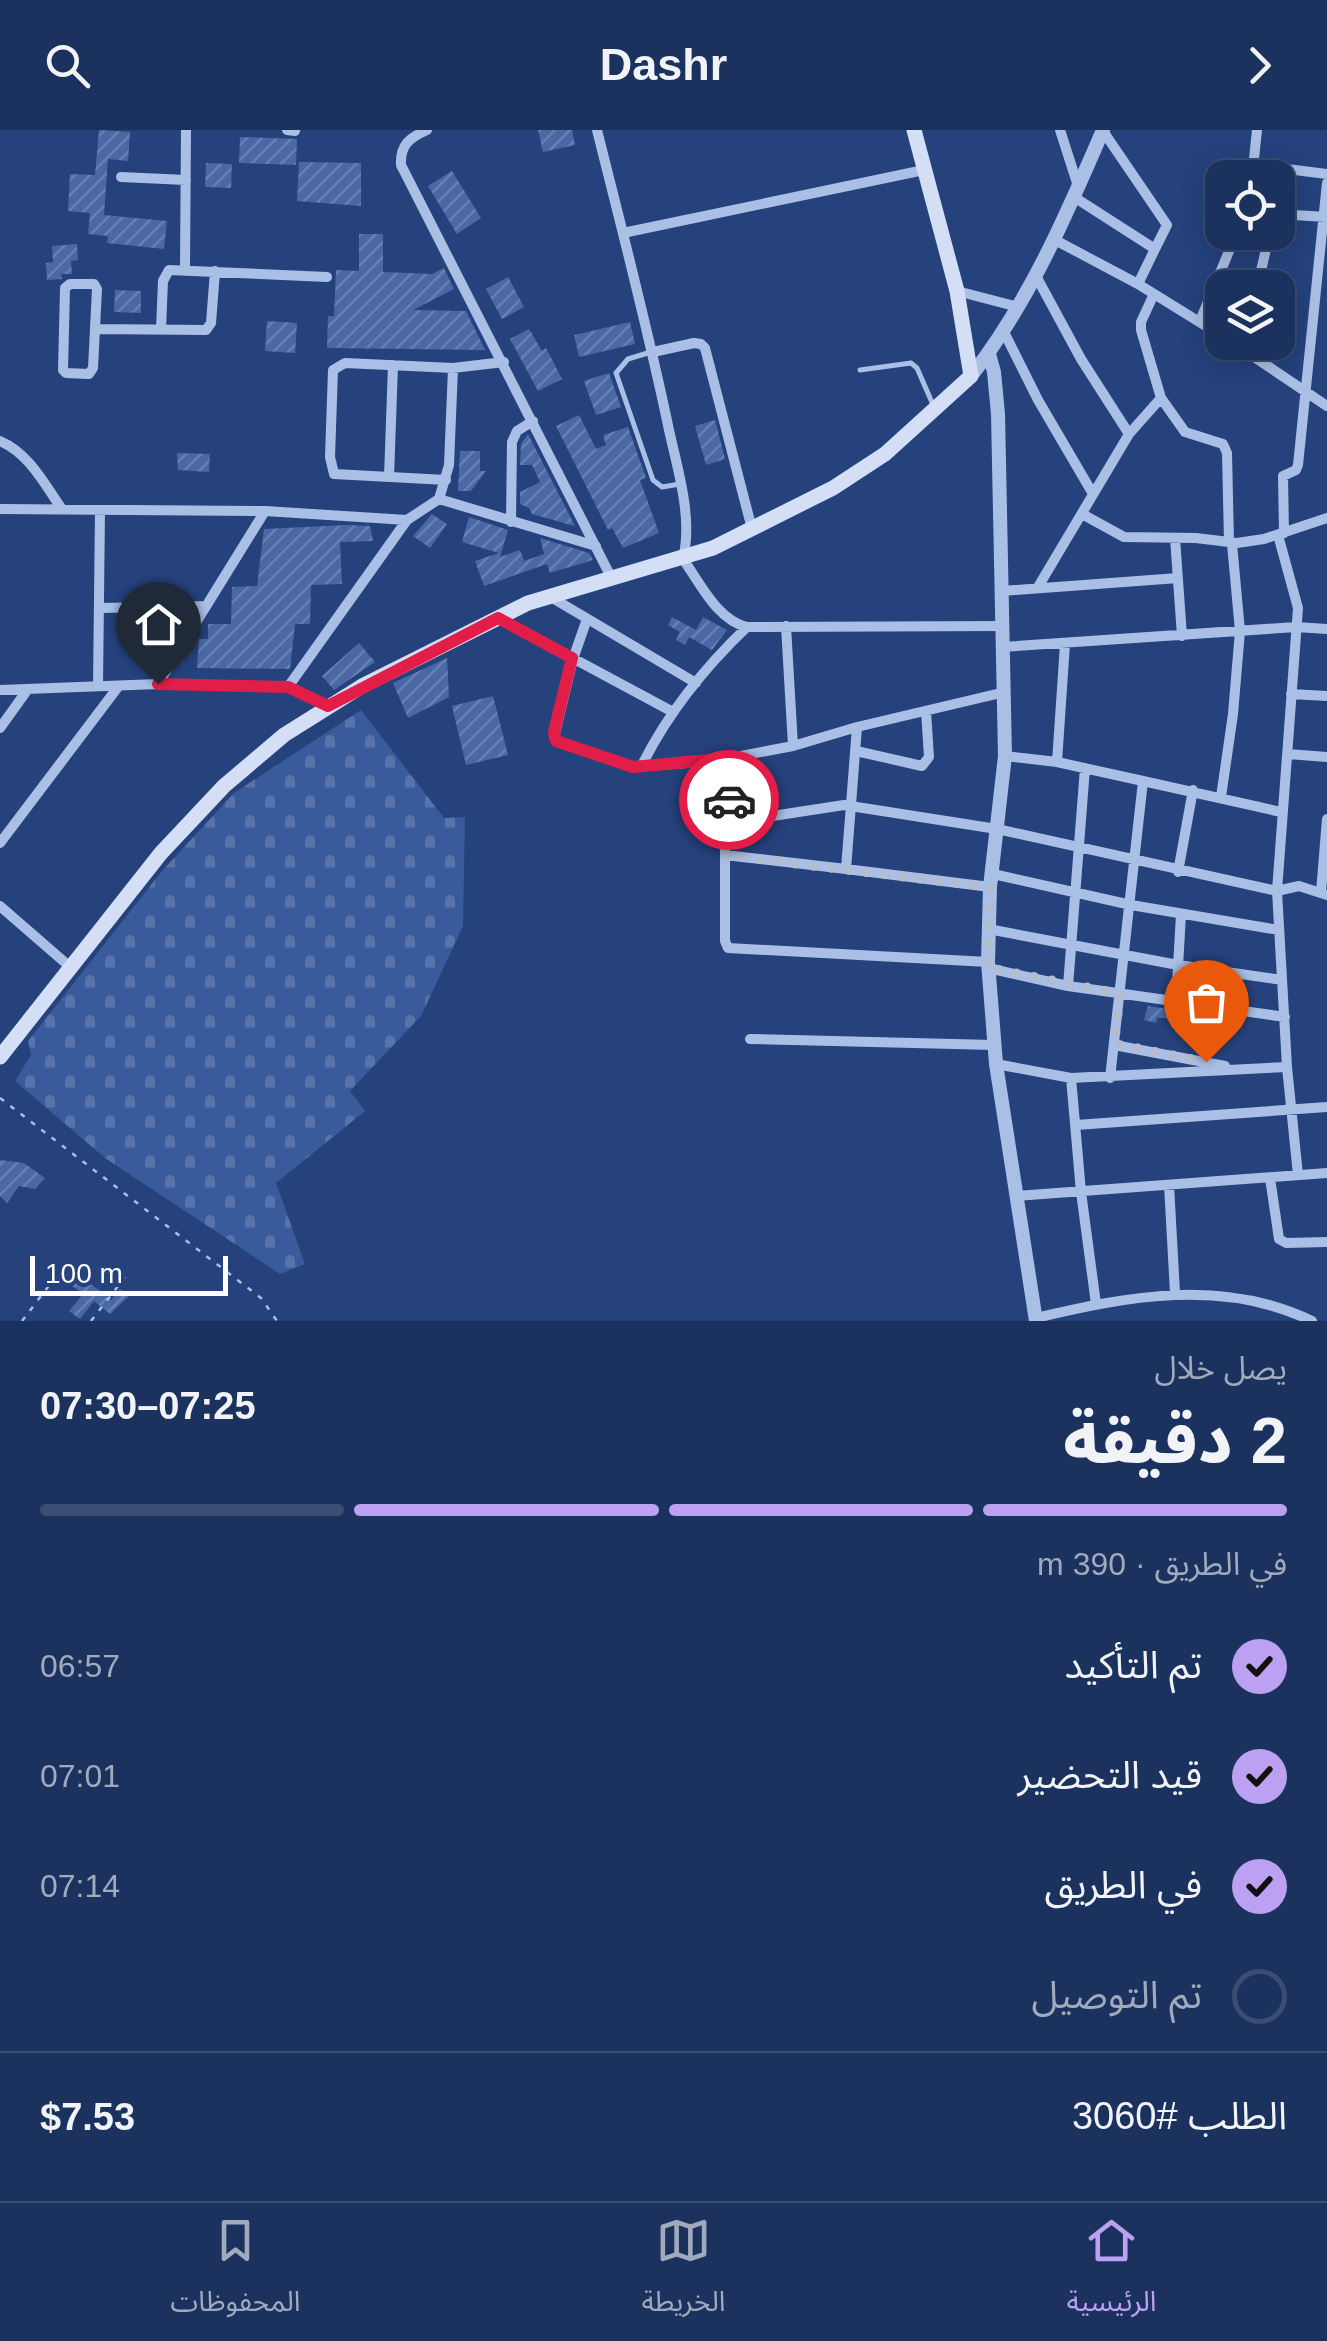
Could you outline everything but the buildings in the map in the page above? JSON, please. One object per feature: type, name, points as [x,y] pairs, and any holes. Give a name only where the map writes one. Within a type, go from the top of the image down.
[{"type":"main road","points":[[0,1057],[132,886],[224,786],[284,735],[328,706],[498,618],[549,596],[683,559],[833,488],[872,463],[971,376],[957,292],[914,130]]},
{"type":"street","points":[[185,268],[186,130]]},
{"type":"street","points":[[287,130],[295,131]]},
{"type":"street","points":[[427,130],[410,138],[400,152],[401,165],[611,577]]},
{"type":"street","points":[[597,130],[680,484],[688,540],[683,559],[721,612],[736,625],[748,628],[1003,626]]},
{"type":"street","points":[[1060,130],[1076,192],[1156,249]]},
{"type":"street","points":[[971,376],[1004,332],[1036,276],[1103,130]]},
{"type":"street","points":[[1103,130],[1167,225],[1138,284]]},
{"type":"street","points":[[1254,160],[1257,130]]},
{"type":"street","points":[[623,233],[924,170]]},
{"type":"street","points":[[1295,171],[1327,174]]},
{"type":"street","points":[[121,177],[186,180]]},
{"type":"street","points":[[1298,1175],[1287,1067],[1277,891],[1296,628],[1296,600],[1281,534],[1283,476],[1296,470],[1298,464],[1308,392],[1327,183]]},
{"type":"street","points":[[1295,215],[1326,217]]},
{"type":"street","points":[[1055,240],[1205,325]]},
{"type":"street","points":[[1200,322],[1230,250]]},
{"type":"street","points":[[162,329],[166,273],[185,268],[327,277]]},
{"type":"street","points":[[95,330],[209,328],[215,270]]},
{"type":"street","points":[[1036,276],[1081,359],[1129,434]]},
{"type":"street","points":[[67,285],[96,286],[95,330],[92,371],[64,372],[67,285]]},
{"type":"street","points":[[957,292],[1018,308]]},
{"type":"street","points":[[1154,294],[1140,322],[1161,398],[1185,432],[1223,444],[1226,450],[1229,542],[1240,631],[1222,797]]},
{"type":"street","points":[[1004,332],[1093,494]]},
{"type":"street","points":[[652,352],[694,344],[705,348],[752,529]]},
{"type":"street","points":[[988,354],[998,402],[1005,692],[1005,756],[988,965],[996,1064],[1036,1320],[1096,1304],[1175,1294],[1230,1295],[1280,1306],[1312,1321]]},
{"type":"street","points":[[1261,360],[1327,406]]},
{"type":"street","points":[[446,480],[334,474],[330,457],[333,370],[345,363],[453,368],[504,362]]},
{"type":"street","points":[[389,477],[393,365]]},
{"type":"street","points":[[288,687],[407,520],[440,499],[446,480],[453,368]]},
{"type":"street","points":[[1038,588],[1129,434],[1161,398]]},
{"type":"street","points":[[511,522],[512,442],[517,431],[533,421]]},
{"type":"street","points":[[0,442],[29,463],[62,510]]},
{"type":"street","points":[[440,499],[596,546]]},
{"type":"street","points":[[0,509],[265,511],[407,520]]},
{"type":"street","points":[[98,686],[100,510]]},
{"type":"street","points":[[158,684],[265,511]]},
{"type":"street","points":[[1082,514],[1124,538],[1229,542],[1250,542],[1327,518]]},
{"type":"street","points":[[1174,538],[1182,636]]},
{"type":"street","points":[[1001,591],[1178,578]]},
{"type":"street","points":[[549,596],[696,683]]},
{"type":"street","points":[[101,608],[204,606]]},
{"type":"street","points":[[498,618],[674,712]]},
{"type":"street","points":[[587,619],[572,658],[554,732],[556,741],[619,764],[642,766],[730,758],[793,746],[1005,692]]},
{"type":"street","points":[[786,626],[793,746]]},
{"type":"street","points":[[642,766],[696,683],[748,628]]},
{"type":"street","points":[[1002,646],[1327,629]]},
{"type":"street","points":[[1057,762],[1065,644]]},
{"type":"street","points":[[0,690],[158,684],[288,687],[328,706]]},
{"type":"street","points":[[0,843],[118,686]]},
{"type":"street","points":[[0,728],[28,689]]},
{"type":"street","points":[[1291,694],[1327,696]]},
{"type":"street","points":[[856,751],[926,764],[926,711]]},
{"type":"street","points":[[846,869],[857,727]]},
{"type":"street","points":[[1288,754],[1327,756]]},
{"type":"street","points":[[1005,756],[1057,762],[1281,812]]},
{"type":"street","points":[[730,758],[725,824],[728,948],[988,965],[1068,986],[1285,1017]]},
{"type":"street","points":[[1068,986],[1085,768]]},
{"type":"street","points":[[1110,1078],[1143,780]]},
{"type":"street","points":[[1178,872],[1193,790]]},
{"type":"street","points":[[728,818],[734,822],[844,806],[1080,846],[1178,872],[1277,891],[1299,886],[1324,893],[1327,820]]},
{"type":"street","points":[[725,855],[992,880],[1279,930]]},
{"type":"street","points":[[0,906],[69,966]]},
{"type":"street","points":[[1176,1002],[1181,914]]},
{"type":"street","points":[[988,930],[1178,966],[1282,980]]},
{"type":"street","points":[[750,1039],[994,1045]]},
{"type":"street","points":[[1114,1044],[1241,1070]]},
{"type":"street","points":[[996,1064],[1071,1078],[1287,1067]]},
{"type":"street","points":[[1071,1078],[1096,1304]]},
{"type":"street","points":[[1076,1125],[1327,1107]]},
{"type":"street","points":[[1014,1196],[1327,1173]]},
{"type":"street","points":[[1270,1178],[1279,1239],[1286,1244],[1327,1242]]},
{"type":"street","points":[[1169,1185],[1175,1294]]},
{"type":"lane","points":[[652,352],[628,359],[616,373],[653,480],[662,487],[680,484]]},
{"type":"lane","points":[[860,370],[912,363],[935,410]]},
{"type":"path","points":[[0,1098],[261,1298],[277,1321]]},
{"type":"path","points":[[91,1321],[125,1277]]},
{"type":"path","points":[[22,1321],[51,1283]]},
{"type":"green space","points":[[361,710],[444,818],[465,817],[463,926],[421,1016],[350,1091],[365,1111],[276,1183],[305,1264],[280,1274],[105,1158],[15,1081],[31,1055],[28,1041],[162,871],[234,793]]},
{"type":"way so far","points":[[729,800],[725,855],[990,887],[988,968],[1120,994],[1114,1044],[1206,1062]]},
{"type":"route","points":[[158,684],[288,687],[328,706],[498,618],[572,658],[554,732],[556,741],[633,767],[730,758],[729,800]]}]
